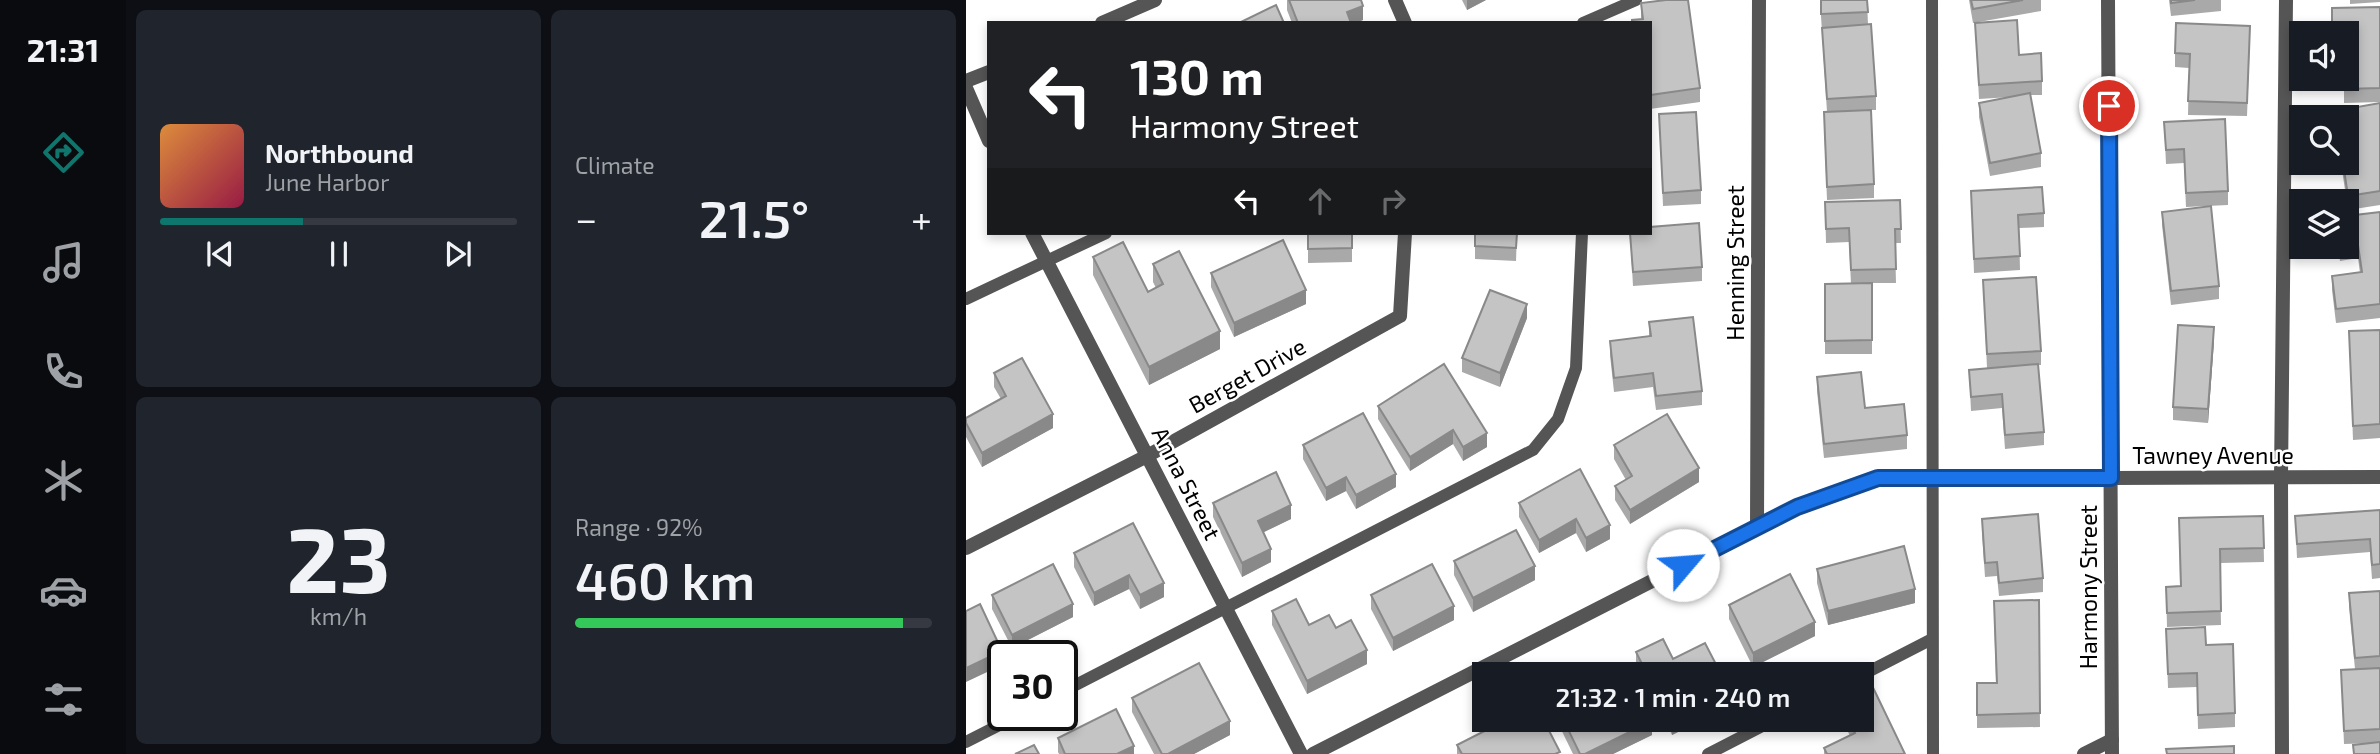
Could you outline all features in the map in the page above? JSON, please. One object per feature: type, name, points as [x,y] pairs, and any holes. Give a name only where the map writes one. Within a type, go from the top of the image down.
[{"type":"street","points":[[1107,21],[1156,0]]},
{"type":"street","points":[[1395,0],[1404,21]]},
{"type":"street","name":"Henning Street","points":[[1757,527],[1759,0]]},
{"type":"street","name":"Harmony Street","points":[[2108,0],[2112,747]]},
{"type":"street","points":[[2282,754],[2281,477],[2286,0]]},
{"type":"street","points":[[966,81],[987,73]]},
{"type":"street","points":[[966,88],[987,136]]},
{"type":"street","name":"Anna Street","points":[[1033,235],[1301,754]]},
{"type":"street","name":"Berget Drive","points":[[966,548],[1147,456],[1399,316],[1405,235]]},
{"type":"street","name":"Tawney Avenue","points":[[1313,754],[1797,507],[1878,478],[2380,477]]},
{"type":"street","points":[[2084,754],[2112,747]]},
{"type":"lane","points":[[1589,21],[1636,0]]},
{"type":"lane","points":[[1932,0],[1933,754]]},
{"type":"lane","points":[[966,299],[1102,235]]},
{"type":"lane","points":[[1078,684],[1533,450],[1558,419],[1576,368],[1582,235]]},
{"type":"lane","points":[[1874,669],[1932,639]]},
{"type":"lane","points":[[966,742],[988,731]]},
{"type":"lane","points":[[1708,754],[1751,732]]},
{"type":"building","points":[[1289,0],[1361,0],[1363,6],[1347,12],[1350,21],[1297,21]]},
{"type":"building","points":[[1688,0],[1700,88],[1652,95],[1652,21],[1632,21],[1643,19],[1641,3]]},
{"type":"building","points":[[1821,0],[1867,0],[1868,12],[1821,14]]},
{"type":"building","points":[[1971,0],[2023,0],[1973,9]]},
{"type":"building","points":[[2171,0],[2195,0],[2171,3]]},
{"type":"building","points":[[1276,5],[1283,21],[1243,21]]},
{"type":"building","points":[[2380,7],[2380,88],[2359,89],[2359,21],[2332,21],[2332,8]]},
{"type":"building","points":[[2017,20],[2019,55],[2041,53],[2042,81],[1979,85],[1975,23]]},
{"type":"building","points":[[2176,23],[2250,26],[2247,103],[2188,101],[2190,54],[2175,53]]},
{"type":"building","points":[[1871,24],[1876,96],[1827,99],[1822,28]]},
{"type":"building","points":[[2030,93],[2041,153],[1990,163],[1979,103]]},
{"type":"building","points":[[2380,103],[2380,191],[2359,194],[2359,189],[2347,189],[2345,175],[2359,175],[2359,107]]},
{"type":"building","points":[[1871,110],[1874,184],[1827,187],[1824,112]]},
{"type":"building","points":[[1696,112],[1701,190],[1663,193],[1659,114]]},
{"type":"building","points":[[2225,119],[2228,191],[2186,193],[2184,149],[2166,150],[2164,122]]},
{"type":"building","points":[[2042,187],[2044,213],[2018,215],[2020,256],[1974,259],[1971,191]]},
{"type":"building","points":[[1900,200],[1901,229],[1895,229],[1896,269],[1851,270],[1849,228],[1826,229],[1825,202]]},
{"type":"building","points":[[2211,206],[2219,286],[2171,291],[2162,212]]},
{"type":"building","points":[[2380,212],[2380,304],[2336,309],[2332,276],[2362,272],[2359,215]]},
{"type":"building","points":[[1699,223],[1702,267],[1633,272],[1630,235],[1652,235],[1652,227]]},
{"type":"building","points":[[1308,235],[1352,235],[1352,248],[1308,249]]},
{"type":"building","points":[[1475,235],[1517,235],[1516,248],[1475,246]]},
{"type":"building","points":[[1283,240],[1306,290],[1234,323],[1211,273]]},
{"type":"building","points":[[1123,242],[1148,292],[1163,284],[1153,264],[1179,251],[1220,331],[1149,367],[1093,257]]},
{"type":"building","points":[[2036,277],[2041,351],[1987,354],[1983,280]]},
{"type":"building","points":[[1872,283],[1872,340],[1825,341],[1825,284]]},
{"type":"building","points":[[1490,290],[1527,304],[1500,373],[1462,358]]},
{"type":"building","points":[[1693,317],[1702,391],[1656,396],[1653,373],[1614,378],[1610,341],[1651,336],[1649,322]]},
{"type":"building","points":[[2178,325],[2214,327],[2208,409],[2173,407]]},
{"type":"building","points":[[2380,330],[2380,424],[2353,426],[2349,331]]},
{"type":"building","points":[[1022,358],[1053,414],[982,453],[966,418],[1006,396],[994,373]]},
{"type":"building","points":[[1444,364],[1487,433],[1463,447],[1453,430],[1410,457],[1378,406]]},
{"type":"building","points":[[2038,364],[2044,432],[2005,435],[2002,394],[1971,397],[1969,370]]},
{"type":"building","points":[[1861,372],[1865,408],[1904,404],[1907,435],[1824,444],[1817,377]]},
{"type":"building","points":[[1363,413],[1396,474],[1356,495],[1346,477],[1326,488],[1303,445]]},
{"type":"building","points":[[1667,414],[1699,468],[1630,510],[1615,486],[1632,476],[1614,445]]},
{"type":"building","points":[[1580,469],[1610,525],[1586,538],[1576,519],[1539,540],[1519,503]]},
{"type":"building","points":[[1276,472],[1291,505],[1258,521],[1271,549],[1242,563],[1213,503]]},
{"type":"building","points":[[2380,510],[2380,564],[2372,565],[2370,539],[2297,544],[2295,516]]},
{"type":"building","points":[[2038,514],[2043,578],[1999,583],[1997,562],[1985,563],[1982,519]]},
{"type":"building","points":[[2263,516],[2264,548],[2220,549],[2221,611],[2167,613],[2166,587],[2181,586],[2179,518]]},
{"type":"building","points":[[1133,523],[1164,583],[1140,595],[1129,575],[1094,593],[1074,553]]},
{"type":"building","points":[[1516,530],[1535,566],[1473,598],[1454,561]]},
{"type":"building","points":[[1904,546],[1915,589],[1828,611],[1817,569]]},
{"type":"building","points":[[1053,564],[1073,604],[1012,635],[992,595]]},
{"type":"building","points":[[1432,564],[1454,606],[1393,638],[1371,595]]},
{"type":"building","points":[[1790,574],[1815,622],[1753,653],[1729,605]]},
{"type":"building","points":[[2380,591],[2380,656],[2355,658],[2349,593]]},
{"type":"building","points":[[1296,599],[1309,625],[1329,615],[1336,628],[1351,620],[1367,650],[1307,681],[1272,611]]},
{"type":"building","points":[[2039,600],[2040,713],[1977,715],[1977,683],[1997,683],[1994,601]]},
{"type":"building","points":[[980,604],[997,640],[987,640],[987,658],[966,668],[966,611]]},
{"type":"building","points":[[2205,627],[2206,645],[2233,644],[2235,713],[2198,715],[2197,673],[2168,674],[2166,629]]},
{"type":"building","points":[[1663,639],[1673,659],[1705,643],[1715,662],[1641,662],[1636,652]]},
{"type":"building","points":[[1199,663],[1230,721],[1168,754],[1162,754],[1132,698]]},
{"type":"building","points":[[2380,668],[2380,729],[2344,731],[2341,670]]},
{"type":"building","points":[[1874,690],[1905,754],[1827,754],[1824,748],[1855,733],[1874,732]]},
{"type":"building","points":[[1116,709],[1134,746],[1117,754],[1065,754],[1058,738],[1078,731],[1078,728]]},
{"type":"building","points":[[1482,732],[1550,732],[1560,752],[1462,754],[1457,745]]},
{"type":"building","points":[[1569,732],[1630,732],[1585,754],[1580,754]]},
{"type":"building","points":[[2380,742],[2380,754],[2354,754],[2353,745]]},
{"type":"building","points":[[1034,745],[1039,754],[1015,754]]},
{"type":"building","points":[[2234,746],[2234,754],[2167,754],[2166,749]]},
{"type":"route","points":[[1683,565],[1797,507],[1878,478],[2111,478],[2109,106]]}]
